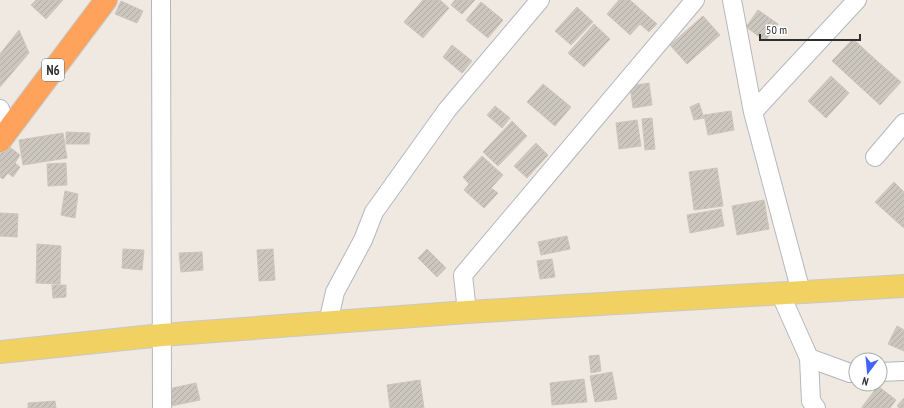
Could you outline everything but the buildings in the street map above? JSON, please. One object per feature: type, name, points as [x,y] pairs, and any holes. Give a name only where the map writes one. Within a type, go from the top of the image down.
[{"type":"highway","name":"N6","points":[[4,136],[106,0]]},
{"type":"main road","points":[[0,352],[162,335],[467,312],[904,286]]},
{"type":"street","points":[[161,0],[162,408]]},
{"type":"street","points":[[328,323],[335,292],[363,240],[374,212],[447,110],[540,0]]},
{"type":"street","points":[[467,312],[463,275],[695,0]]},
{"type":"street","points":[[732,0],[790,293],[809,358],[811,401],[816,408]]},
{"type":"street","points":[[753,112],[857,0]]},
{"type":"street","points":[[0,109],[4,136]]},
{"type":"street","points":[[875,157],[904,123]]},
{"type":"street","points":[[809,358],[848,371]]},
{"type":"street","points":[[888,372],[904,371]]}]
